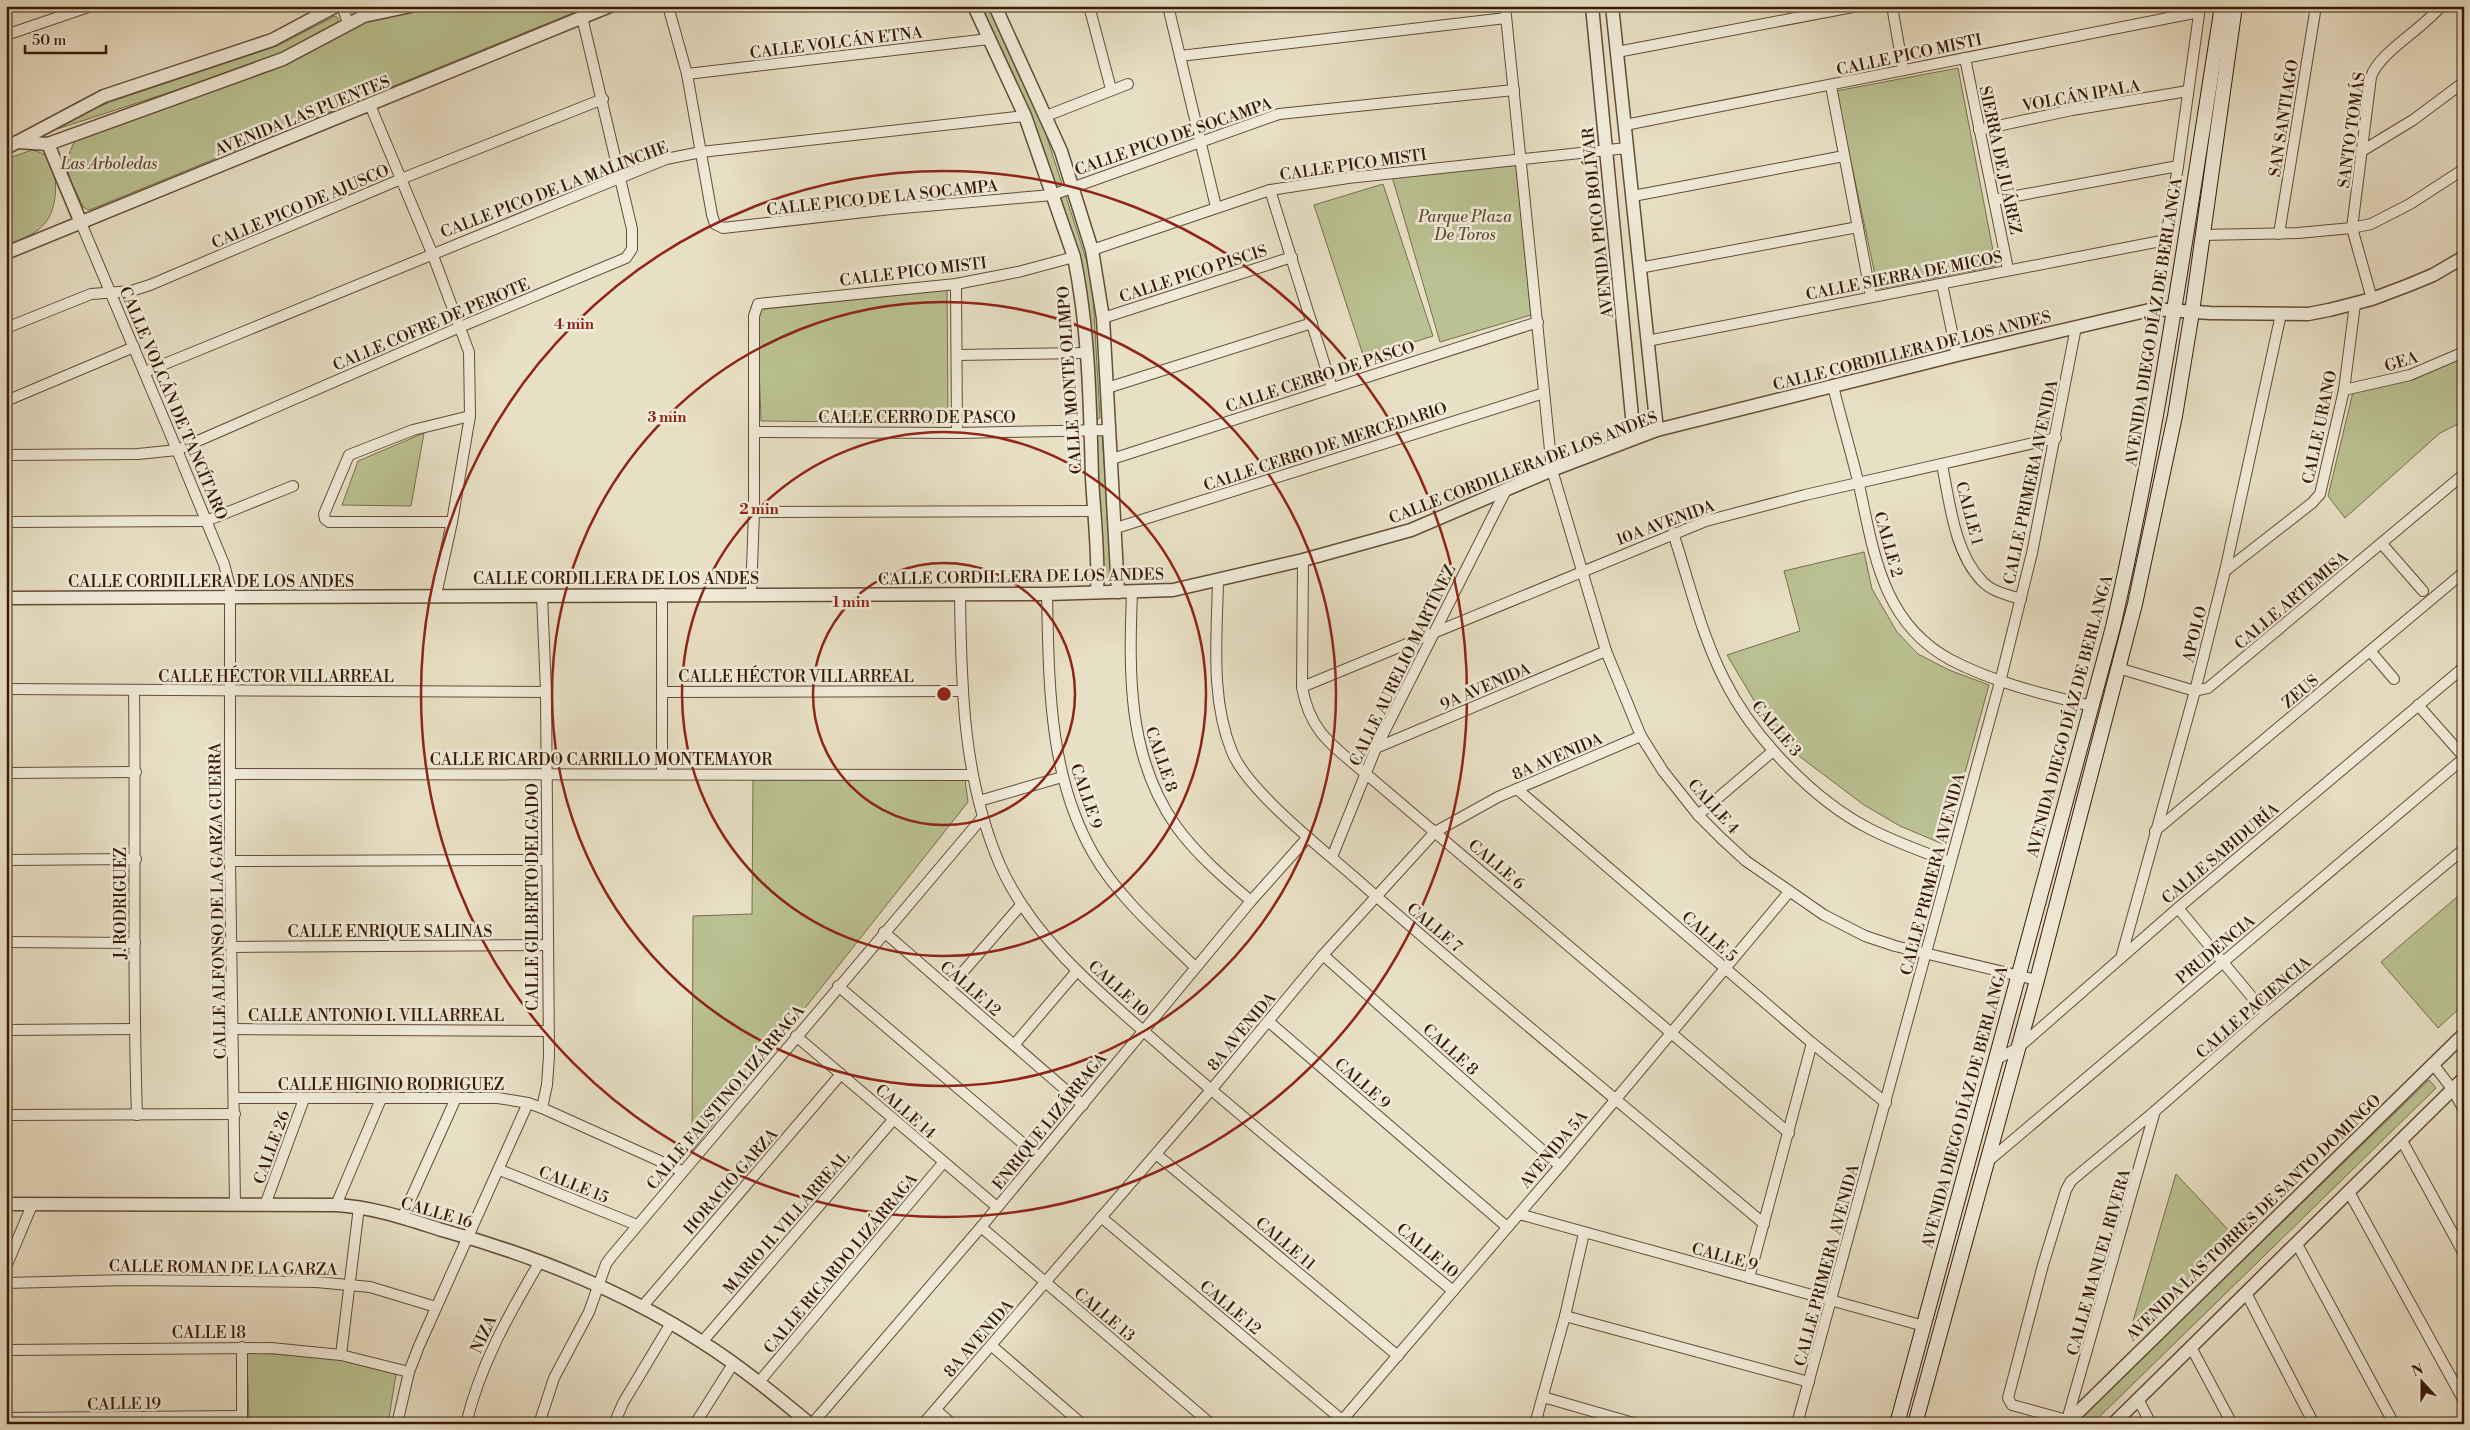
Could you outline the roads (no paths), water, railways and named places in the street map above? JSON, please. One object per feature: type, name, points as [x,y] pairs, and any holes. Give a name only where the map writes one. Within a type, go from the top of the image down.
[{"type":"main road","name":"AVENIDA DIEGO DÍAZ DE BERLANGA","points":[[1898,1424],[2091,706],[2134,533],[2174,310],[2222,6]]},
{"type":"main road","name":"AVENIDA DIEGO DÍAZ DE BERLANGA","points":[[1915,1424],[2037,980],[2118,668],[2153,524],[2175,416],[2192,312],[2235,6]]},
{"type":"street","points":[[6,35],[91,6]]},
{"type":"street","points":[[11,145],[104,96],[272,40],[336,6]]},
{"type":"street","points":[[342,6],[348,23]]},
{"type":"street","points":[[11,145],[48,144],[283,59],[348,23],[362,11],[411,6]]},
{"type":"street","name":"AVENIDA LAS PUENTES","points":[[6,253],[610,6]]},
{"type":"street","points":[[668,6],[687,74],[701,152]]},
{"type":"street","name":"CALLE MONTE OLIMPO","points":[[974,6],[1025,116],[1074,257],[1083,312],[1097,592]]},
{"type":"street","points":[[995,6],[1046,116],[1074,187],[1092,250],[1103,318],[1116,528],[1118,592]]},
{"type":"street","points":[[1089,6],[1111,89]]},
{"type":"street","points":[[1168,6],[1216,207]]},
{"type":"street","name":"CALLE 4","points":[[1505,6],[1522,158],[1552,470],[1606,651],[1641,736],[1663,771],[1698,815],[1746,861],[1824,915],[1866,936],[1925,955],[2037,980]]},
{"type":"street","name":"AVENIDA PICO BOLÍVAR","points":[[1592,6],[1634,437]]},
{"type":"street","points":[[1612,6],[1657,430]]},
{"type":"street","points":[[1617,52],[1858,6]]},
{"type":"street","points":[[1892,6],[1903,69]]},
{"type":"street","name":"SAN SANTIAGO","points":[[2279,234],[2316,6]]},
{"type":"street","name":"SANTO TOMÁS","points":[[2352,228],[2374,68],[2382,58],[2425,24],[2441,6]]},
{"type":"street","points":[[2154,309],[2178,166],[2199,9]]},
{"type":"street","name":"CALLE PICO MISTI","points":[[1625,125],[1831,86],[1903,69],[1965,58],[2199,9]]},
{"type":"street","name":"CALLE COFRE DE PEROTE","points":[[6,455],[138,454],[178,450],[460,326],[626,258],[632,249],[633,236],[582,17]]},
{"type":"street","points":[[1180,56],[1506,18]]},
{"type":"street","name":"CALLE VOLCÁN ETNA","points":[[687,74],[989,39]]},
{"type":"street","name":"SIERRA DE JUÁREZ","points":[[1965,58],[2008,269]]},
{"type":"street","points":[[2362,150],[2413,120],[2464,82]]},
{"type":"street","points":[[1046,116],[1111,89],[1128,84]]},
{"type":"street","points":[[1831,86],[1870,296]]},
{"type":"street","name":"CALLE PICO DE SOCAMPA","points":[[1052,195],[1265,118],[1294,111],[1514,90]]},
{"type":"street","name":"VOLCÁN IPALA","points":[[1980,130],[2072,110],[2188,92]]},
{"type":"street","name":"CALLE PICO DE AJUSCO","points":[[6,328],[86,295],[130,291],[150,285],[401,179],[602,98]]},
{"type":"street","points":[[370,105],[432,253],[469,352],[470,416],[452,522],[436,595]]},
{"type":"street","name":"CALLE PICO DE LA MALINCHE","points":[[145,372],[432,253],[666,159],[701,152],[1025,116]]},
{"type":"street","points":[[48,144],[81,223]]},
{"type":"street","name":"CALLE PICO MISTI","points":[[1092,250],[1270,190],[1348,178],[1627,148]]},
{"type":"street","name":"CALLE PICO DE LA SOCAMPA","points":[[701,152],[712,215],[718,227],[730,228],[892,209],[1052,195]]},
{"type":"street","points":[[1633,196],[1844,156]]},
{"type":"street","points":[[1994,200],[2178,166]]},
{"type":"street","points":[[2202,235],[2279,234],[2352,228],[2389,216],[2432,191],[2464,169]]},
{"type":"street","points":[[1270,190],[1332,388]]},
{"type":"street","name":"CALLE VOLCÁN DE TANCÍTARO","points":[[81,223],[178,450],[228,577],[230,597]]},
{"type":"street","points":[[1639,268],[1858,228]]},
{"type":"street","points":[[2352,228],[2372,299]]},
{"type":"street","name":"CALLE SIERRA DE MICOS","points":[[1647,341],[1870,296],[1942,284],[2008,269],[2166,240]]},
{"type":"street","name":"CALLE CORDILLERA DE LOS ANDES","points":[[6,598],[1047,594],[1174,590],[1303,560],[1412,530],[1552,470],[1634,437],[1657,430],[1957,355],[2154,309],[2192,312],[2308,314],[2355,304],[2433,274],[2464,256]]},
{"type":"street","name":"CALLE PICO MISTI","points":[[754,432],[755,307],[762,302],[956,284],[1018,272],[1074,257]]},
{"type":"street","name":"CALLE PICO PISCIS","points":[[1103,318],[1292,257]]},
{"type":"street","points":[[956,284],[958,355],[957,433]]},
{"type":"street","points":[[1942,284],[1957,355]]},
{"type":"street","name":"CALLE URANO","points":[[2225,571],[2317,498],[2344,390],[2355,304]]},
{"type":"street","name":"APOLO","points":[[2120,958],[2195,691],[2225,571],[2281,314]]},
{"type":"street","name":"CALLE CERRO DE PASCO","points":[[1112,459],[1538,322]]},
{"type":"street","points":[[1107,388],[1312,323]]},
{"type":"street","name":"CALLE PRIMERA AVENIDA","points":[[1797,1424],[2000,682],[2021,599],[2056,438],[2076,327]]},
{"type":"street","points":[[6,401],[134,348]]},
{"type":"street","name":"GEA","points":[[2344,390],[2410,375],[2464,352]]},
{"type":"street","points":[[958,355],[1085,353]]},
{"type":"street","name":"CALLE 2","points":[[1833,386],[1858,484],[1874,558],[1888,594],[1904,620],[1931,648],[1950,660],[2000,682],[2091,706]]},
{"type":"street","name":"CALLE CERRO DE MERCEDARIO","points":[[1116,528],[1544,393]]},
{"type":"street","points":[[452,522],[329,522],[325,519],[324,514],[349,455],[413,430],[470,416]]},
{"type":"street","name":"CALLE CERRO DE PASCO","points":[[754,432],[957,433],[1110,430]]},
{"type":"street","points":[[751,594],[754,432]]},
{"type":"street","name":"10A AVENIDA","points":[[1302,687],[1673,533],[1752,508],[2056,438]]},
{"type":"street","name":"CALLE 1","points":[[1942,465],[1956,527],[1971,566],[1983,582],[1997,591],[2021,599]]},
{"type":"street","name":"CALLE ARTEMISA","points":[[2195,691],[2208,688],[2228,672],[2464,474]]},
{"type":"street","points":[[6,522],[206,521],[293,486]]},
{"type":"street","name":"CALLE AURELIO MARTÍNEZ","points":[[1332,857],[1376,748],[1506,490]]},
{"type":"street","points":[[754,512],[1094,511]]},
{"type":"street","name":"CALLE 3","points":[[1673,533],[1703,626],[1723,678],[1741,708],[1773,751],[1845,814],[1870,829],[1950,862]]},
{"type":"street","points":[[2382,544],[2423,591]]},
{"type":"street","name":"CALLE 6","points":[[1303,560],[1302,687],[1305,705],[1319,731],[1365,773],[1789,1133]]},
{"type":"street","name":"ZEUS","points":[[2155,831],[2464,572]]},
{"type":"street","name":"CALLE 7","points":[[1218,580],[1216,657],[1219,702],[1232,753],[1242,770],[1308,837],[1375,896],[1764,1224]]},
{"type":"street","name":"CALLE 8","points":[[1132,592],[1132,707],[1139,744],[1151,777],[1162,803],[1177,827],[1215,868],[1250,901]]},
{"type":"street","points":[[662,594],[662,774]]},
{"type":"street","name":"CALLE 10","points":[[960,594],[962,691],[972,775],[982,818],[1001,866],[1021,905],[1077,971],[1142,1030],[1211,1090],[1453,1291]]},
{"type":"street","name":"CALLE 9","points":[[1047,594],[1049,671],[1062,777],[1075,816],[1094,855],[1106,873],[1144,917],[1195,967]]},
{"type":"street","name":"CALLE GILBERTO DELGADO","points":[[542,595],[546,692],[548,945],[548,1073],[542,1108]]},
{"type":"street","name":"CALLE ALFONSO DE LA GARZA GUERRA","points":[[230,597],[230,861],[234,1029],[235,1205]]},
{"type":"street","name":"9A AVENIDA","points":[[1376,748],[1606,651]]},
{"type":"street","points":[[2370,652],[2394,679]]},
{"type":"street","name":"CALLE SABIDURÍA","points":[[1995,1060],[2018,1048],[2178,908],[2464,666]]},
{"type":"street","points":[[2118,668],[2195,691]]},
{"type":"street","name":"CALLE HÉCTOR VILLARREAL","points":[[6,689],[546,692]]},
{"type":"street","name":"J. RODRIGUEZ","points":[[134,690],[136,772],[134,1030],[137,1115]]},
{"type":"street","name":"CALLE HÉCTOR VILLARREAL","points":[[662,692],[962,691]]},
{"type":"street","points":[[2418,705],[2464,758]]},
{"type":"street","name":"8A AVENIDA","points":[[923,1424],[1211,1090],[1323,955],[1435,832],[1478,807],[1641,736]]},
{"type":"street","points":[[1698,815],[1773,751]]},
{"type":"street","name":"PRUDENCIA","points":[[1986,1163],[2464,758]]},
{"type":"street","points":[[6,774],[136,772]]},
{"type":"street","name":"CALLE RICARDO CARRILLO MONTEMAYOR","points":[[230,774],[972,775]]},
{"type":"street","points":[[979,801],[1062,777]]},
{"type":"street","name":"CALLE 5","points":[[1517,789],[1724,969],[1886,1103]]},
{"type":"street","name":"CALLE FAUSTINO LIZÁRRAGA","points":[[539,1424],[554,1378],[589,1312],[610,1257],[982,818]]},
{"type":"street","name":"ENRIQUE LIZÁRRAGA","points":[[811,1424],[997,1208],[1250,901],[1308,837]]},
{"type":"street","name":"CALLE PACIENCIA","points":[[2066,1423],[2012,1405],[2008,1398],[2016,1362],[2066,1190],[2071,1181],[2266,1014],[2464,850]]},
{"type":"street","points":[[6,860],[136,859]]},
{"type":"street","points":[[230,861],[547,860]]},
{"type":"street","name":"AVENIDA 5A","points":[[1340,1422],[1560,1166],[1789,892]]},
{"type":"street","points":[[949,988],[1021,905]]},
{"type":"street","points":[[2178,908],[2266,1014]]},
{"type":"street","name":"CALLE 12","points":[[884,932],[1083,1105]]},
{"type":"street","points":[[6,942],[135,943]]},
{"type":"street","name":"CALLE ENRIQUE SALINAS","points":[[232,947],[548,945]]},
{"type":"street","name":"CALLE 8","points":[[1323,955],[1560,1166]]},
{"type":"street","points":[[1014,1045],[1077,971]]},
{"type":"street","points":[[838,986],[1039,1157]]},
{"type":"street","name":"CALLE 9","points":[[1268,1021],[1507,1227]]},
{"type":"street","name":"CALLE ANTONIO I. VILLARREAL","points":[[234,1029],[548,1031]]},
{"type":"street","points":[[6,1030],[134,1030]]},
{"type":"street","name":"AVENIDA LAS TORRES DE SANTO DOMINGO","points":[[2066,1423],[2464,1034]]},
{"type":"street","name":"CALLE 14","points":[[796,1036],[997,1208]]},
{"type":"street","points":[[1748,1278],[1812,1043]]},
{"type":"street","points":[[2433,1064],[2464,1110]]},
{"type":"street","name":"HORACIO GARZA","points":[[642,1307],[841,1074]]},
{"type":"street","points":[[2113,1424],[2464,1078]]},
{"type":"street","name":"CALLE HIGINIO RODRIGUEZ","points":[[235,1098],[498,1098],[528,1103],[542,1108],[682,1171]]},
{"type":"street","points":[[402,1218],[456,1098]]},
{"type":"street","name":"CALLE 26","points":[[265,1205],[304,1099]]},
{"type":"street","points":[[336,1205],[381,1099]]},
{"type":"street","points":[[397,1424],[409,1372],[436,1307],[500,1170],[528,1103]]},
{"type":"street","name":"CALLE MANUEL RIVERA","points":[[2066,1423],[2155,1111]]},
{"type":"street","points":[[6,1115],[235,1114]]},
{"type":"street","name":"MARIO H. VILLARREAL","points":[[702,1342],[893,1120]]},
{"type":"street","points":[[2401,1140],[2464,1254]]},
{"type":"street","name":"CALLE 11","points":[[1156,1154],[1398,1356]]},
{"type":"street","name":"CALLE RICARDO LIZÁRRAGA","points":[[759,1382],[943,1163]]},
{"type":"street","name":"CALLE 15","points":[[500,1170],[637,1225]]},
{"type":"street","points":[[2349,1192],[2464,1401]]},
{"type":"street","name":"CALLE 16","points":[[6,1204],[336,1205],[359,1207],[402,1218],[469,1237],[539,1263],[642,1307],[702,1342],[759,1382],[811,1424]]},
{"type":"street","points":[[6,1267],[32,1205]]},
{"type":"street","points":[[341,1355],[359,1207]]},
{"type":"street","name":"CALLE 9","points":[[1518,1214],[1924,1326]]},
{"type":"street","name":"CALLE 12","points":[[1101,1217],[1340,1422]]},
{"type":"street","name":"CALLE 13","points":[[981,1227],[1211,1424]]},
{"type":"street","points":[[1536,1424],[1565,1316],[1584,1233]]},
{"type":"street","points":[[2297,1244],[2394,1424]]},
{"type":"street","name":"NIZA","points":[[466,1424],[479,1379],[495,1342],[539,1263]]},
{"type":"street","name":"CALLE ROMAN DE LA GARZA","points":[[6,1283],[262,1280],[349,1284],[395,1294],[436,1307]]},
{"type":"street","points":[[2246,1293],[2314,1424]]},
{"type":"street","points":[[1565,1316],[1809,1382]]},
{"type":"street","points":[[614,1424],[623,1403],[671,1323]]},
{"type":"street","points":[[992,1346],[1082,1424]]},
{"type":"street","points":[[242,1347],[242,1420]]},
{"type":"street","name":"CALLE 18","points":[[6,1350],[242,1347],[301,1350],[341,1355],[409,1372]]},
{"type":"street","points":[[2191,1347],[2232,1424]]},
{"type":"street","points":[[695,1424],[733,1364]]},
{"type":"street","points":[[1543,1397],[1637,1424]]},
{"type":"street","points":[[2138,1399],[2151,1424]]},
{"type":"street","points":[[936,1410],[952,1424]]},
{"type":"street","name":"CALLE 19","points":[[6,1418],[242,1420]]},
{"type":"park label","name":"Las Arboledas","points":[[109,163]]},
{"type":"park label","name":"Parque Plaza De Toros","points":[[1465,225]]}]
